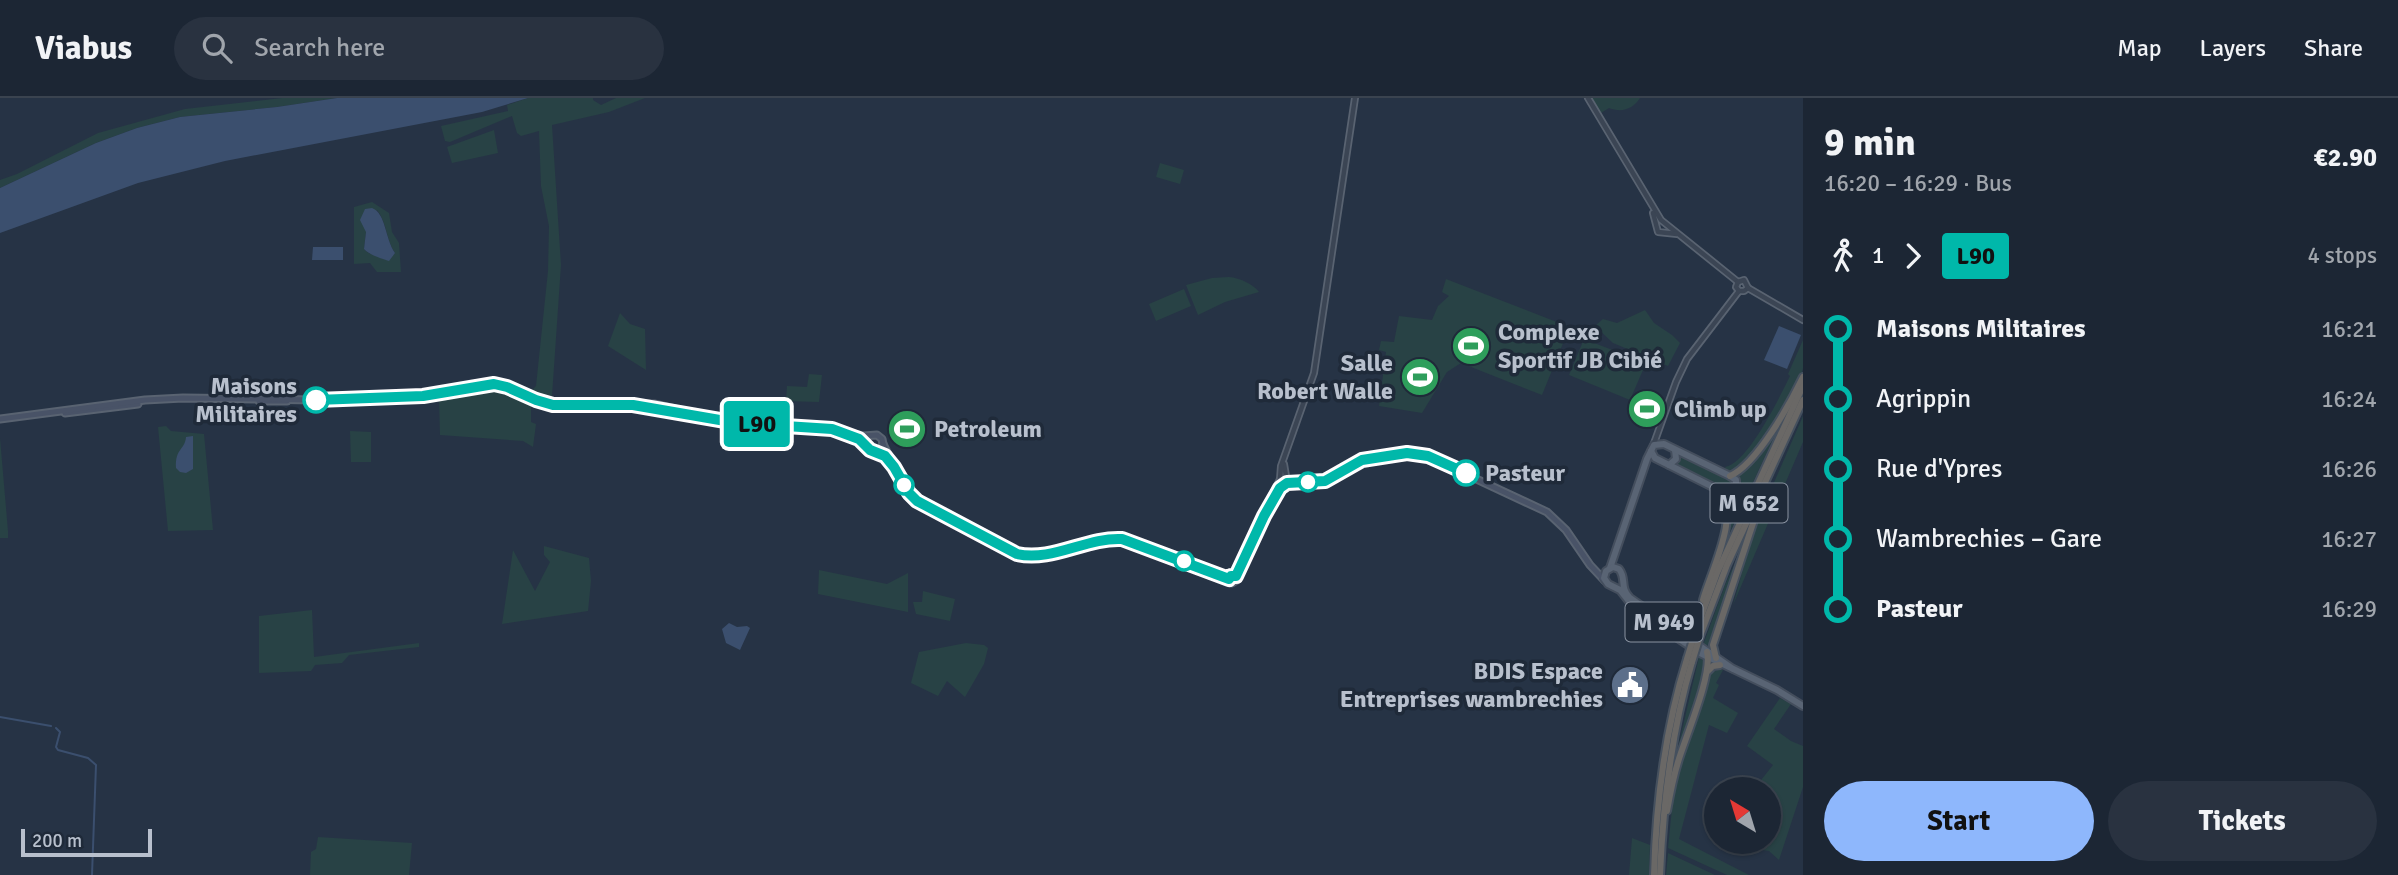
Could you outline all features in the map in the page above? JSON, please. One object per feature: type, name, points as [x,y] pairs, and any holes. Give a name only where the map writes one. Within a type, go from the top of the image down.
[{"type":"highway","points":[[1730,476],[1739,471],[1774,429],[1803,377]]},
{"type":"highway","name":"M 652","points":[[1698,635],[1698,622],[1721,565],[1803,386]]},
{"type":"highway","name":"M 652","points":[[1654,875],[1660,835],[1664,756],[1674,705],[1698,635],[1724,572],[1803,400]]},
{"type":"highway","points":[[1660,835],[1678,761],[1705,679],[1713,645],[1771,470]]},
{"type":"highway","points":[[1698,622],[1728,519],[1727,500],[1719,490]]},
{"type":"highway","points":[[1705,679],[1712,667],[1710,656],[1713,645]]},
{"type":"highway","name":"M 652","points":[[1658,856],[1660,875]]},
{"type":"main road","points":[[0,419],[183,398],[242,398],[274,402],[435,394],[494,384],[553,405],[662,406],[722,420],[832,429],[863,436],[880,436],[894,467],[909,493],[917,501],[1017,554],[1036,556],[1107,539],[1122,539],[1232,578],[1285,480]]},
{"type":"main road","points":[[832,429],[859,439],[882,454],[894,467]]},
{"type":"main road","points":[[867,446],[867,439],[872,435]]},
{"type":"main road","points":[[1657,443],[1664,444],[1730,476],[1737,482],[1735,490],[1730,493],[1657,459],[1652,449],[1657,443]]},
{"type":"main road","points":[[874,451],[880,450],[883,444]]},
{"type":"main road","name":"M 949","points":[[1584,555],[1596,566],[1610,568],[1652,449]]},
{"type":"main road","points":[[1669,465],[1676,459],[1675,450]]},
{"type":"main road","name":"M 949","points":[[1285,480],[1330,480],[1356,463],[1370,458],[1407,453],[1425,455],[1547,512],[1566,530],[1591,567],[1605,580]]},
{"type":"main road","name":"M 949","points":[[1644,472],[1650,463],[1657,459]]},
{"type":"main road","name":"M 949","points":[[1618,547],[1621,571]]},
{"type":"main road","points":[[1616,567],[1621,571],[1623,580],[1618,585],[1612,586],[1605,580],[1605,573],[1610,568],[1616,567]]},
{"type":"main road","name":"M 949","points":[[1623,580],[1623,588],[1630,598],[1710,656]]},
{"type":"main road","name":"M 949","points":[[1612,586],[1620,590],[1635,608],[1710,656],[1803,706]]},
{"type":"street","points":[[1285,480],[1285,456],[1314,373],[1355,98]]},
{"type":"street","points":[[1588,98],[1644,193],[1666,224],[1738,282]]},
{"type":"street","points":[[1644,193],[1656,219],[1659,233],[1672,233],[1683,237]]},
{"type":"street","points":[[1657,228],[1660,223],[1666,224]]},
{"type":"street","points":[[1665,233],[1666,224]]},
{"type":"street","points":[[1738,282],[1744,280],[1748,288],[1803,320]]},
{"type":"street","points":[[1738,282],[1736,287],[1739,291]]},
{"type":"street","points":[[1652,449],[1686,359],[1739,291],[1748,288]]},
{"type":"street","points":[[1658,430],[1658,437],[1664,444]]},
{"type":"green space","points":[[282,98],[337,98],[180,117],[137,128],[96,143],[0,188],[0,180],[98,133],[185,109]]},
{"type":"green space","points":[[528,98],[593,98],[601,105],[616,98],[645,98],[609,112],[552,125],[561,265],[552,396],[531,391],[536,386],[548,271],[549,226],[541,186],[539,131],[521,136],[517,133],[512,116],[450,142],[445,141],[441,126],[508,111],[507,105]]},
{"type":"green space","points":[[1592,98],[1640,98],[1627,109],[1609,108],[1601,113]]},
{"type":"green space","points":[[494,130],[498,153],[452,163],[447,147]]},
{"type":"green space","points":[[1160,163],[1184,170],[1180,184],[1156,177]]},
{"type":"green space","points":[[372,202],[389,213],[392,232],[399,243],[401,272],[377,272],[370,263],[354,264],[354,207]],"holes":[[[377,210],[395,253],[383,256],[371,254],[364,249],[366,232]]]},
{"type":"green space","points":[[1229,277],[1246,282],[1259,292],[1225,302],[1198,315],[1186,285],[1212,278]]},
{"type":"green space","name":"Complexe Sportif JB Cibié","points":[[1446,279],[1567,326],[1563,335],[1566,336],[1542,395],[1461,363],[1447,372],[1422,413],[1379,406],[1386,352],[1379,350],[1381,341],[1394,342],[1399,316],[1432,320],[1438,306],[1449,296],[1442,292]]},
{"type":"green space","points":[[1184,289],[1191,306],[1156,321],[1149,304]]},
{"type":"green space","points":[[1645,310],[1654,323],[1680,343],[1668,366],[1613,343],[1595,326],[1603,319],[1617,323]]},
{"type":"green space","points":[[620,313],[630,324],[645,329],[646,370],[608,346]]},
{"type":"green space","points":[[1584,339],[1646,363],[1630,400],[1569,375]]},
{"type":"green space","points":[[1803,340],[1803,368],[1793,392],[1759,443],[1736,467],[1727,471],[1725,467],[1743,454],[1771,413],[1790,376],[1788,374]]},
{"type":"green space","points":[[809,374],[822,375],[819,402],[786,401],[787,386],[807,387]]},
{"type":"green space","points":[[491,389],[506,391],[531,403],[531,422],[536,424],[533,447],[523,441],[440,435],[439,398]]},
{"type":"green space","points":[[1803,416],[1803,442],[1733,605],[1755,526]]},
{"type":"green space","points":[[166,426],[171,431],[204,434],[213,530],[168,531],[158,427]]},
{"type":"green space","points":[[350,431],[371,432],[371,462],[351,462]]},
{"type":"green space","points":[[1776,433],[1728,536],[1732,506],[1730,498],[1737,494],[1742,485],[1739,475]]},
{"type":"green space","points":[[0,438],[8,531],[8,538],[0,538]]},
{"type":"green space","points":[[1679,454],[1731,479],[1734,487],[1728,491],[1673,465]]},
{"type":"green space","points":[[544,546],[589,558],[591,581],[588,611],[502,624],[513,550],[535,591],[550,562],[544,555]]},
{"type":"green space","points":[[1742,547],[1712,641],[1706,646],[1703,645],[1725,585]]},
{"type":"green space","points":[[819,570],[887,584],[908,573],[908,612],[818,594]]},
{"type":"green space","points":[[923,591],[955,599],[950,621],[916,614],[913,602],[922,602]]},
{"type":"green space","points":[[312,610],[314,657],[419,643],[419,647],[349,655],[342,663],[315,665],[311,671],[259,673],[259,616]]},
{"type":"green space","points":[[966,643],[988,648],[984,664],[965,697],[947,681],[938,696],[911,683],[919,652]]},
{"type":"green space","points":[[1699,657],[1705,662],[1704,671],[1676,756]]},
{"type":"green space","points":[[1723,670],[1716,683],[1719,685],[1713,698],[1738,713],[1727,733],[1709,725],[1679,839],[1749,875],[1727,875],[1668,848],[1678,776],[1711,673]]},
{"type":"green space","points":[[1780,698],[1791,704],[1774,729],[1803,746],[1803,787],[1782,851],[1782,777],[1764,777],[1773,765],[1747,746]]},
{"type":"green space","points":[[318,837],[412,843],[409,875],[310,875],[311,852],[316,849]]},
{"type":"green space","points":[[1632,838],[1650,845],[1649,875],[1629,875]]},
{"type":"green space","points":[[1668,853],[1715,875],[1666,875]]},
{"type":"water","points":[[337,98],[528,98],[482,112],[225,161],[138,183],[0,233],[0,188],[96,143],[137,128],[180,117]]},
{"type":"water","points":[[372,208],[380,215],[395,253],[389,261],[364,249],[366,232],[360,220],[365,209]]},
{"type":"water","points":[[313,247],[343,247],[343,260],[312,260]]},
{"type":"water","points":[[1779,326],[1801,335],[1787,369],[1764,360]]},
{"type":"water","points":[[193,436],[193,469],[186,473],[180,472],[176,468],[178,453],[186,437]]},
{"type":"water","points":[[729,623],[750,628],[740,650],[726,643],[722,629]]},
{"type":"waterway","points":[[0,717],[51,726]]},
{"type":"waterway","points":[[56,728],[60,732],[56,747],[58,750],[88,758],[96,765],[92,875]]},
{"type":"bus line","name":"L90","points":[[316,400],[423,396],[494,384],[553,405],[633,405],[737,423],[832,429],[859,439],[870,450],[885,456],[917,501],[1017,554],[1036,556],[1107,539],[1122,539],[1229,579],[1236,576],[1264,516],[1280,488],[1287,483],[1325,481],[1362,460],[1407,453],[1428,456],[1466,473]]},
{"type":"place","name":"Complexe Sportif JB Cibié","points":[[1471,346]]},
{"type":"place","name":"Salle Robert Walle","points":[[1420,377]]},
{"type":"place","name":"Maisons Militaires","points":[[316,400]]},
{"type":"place","name":"Climb up","points":[[1647,409]]},
{"type":"place","name":"Petroleum","points":[[907,429]]},
{"type":"place","name":"Pasteur","points":[[1466,473]]},
{"type":"place","name":"BDIS Espace Entreprises wambrechies","points":[[1630,685]]}]
